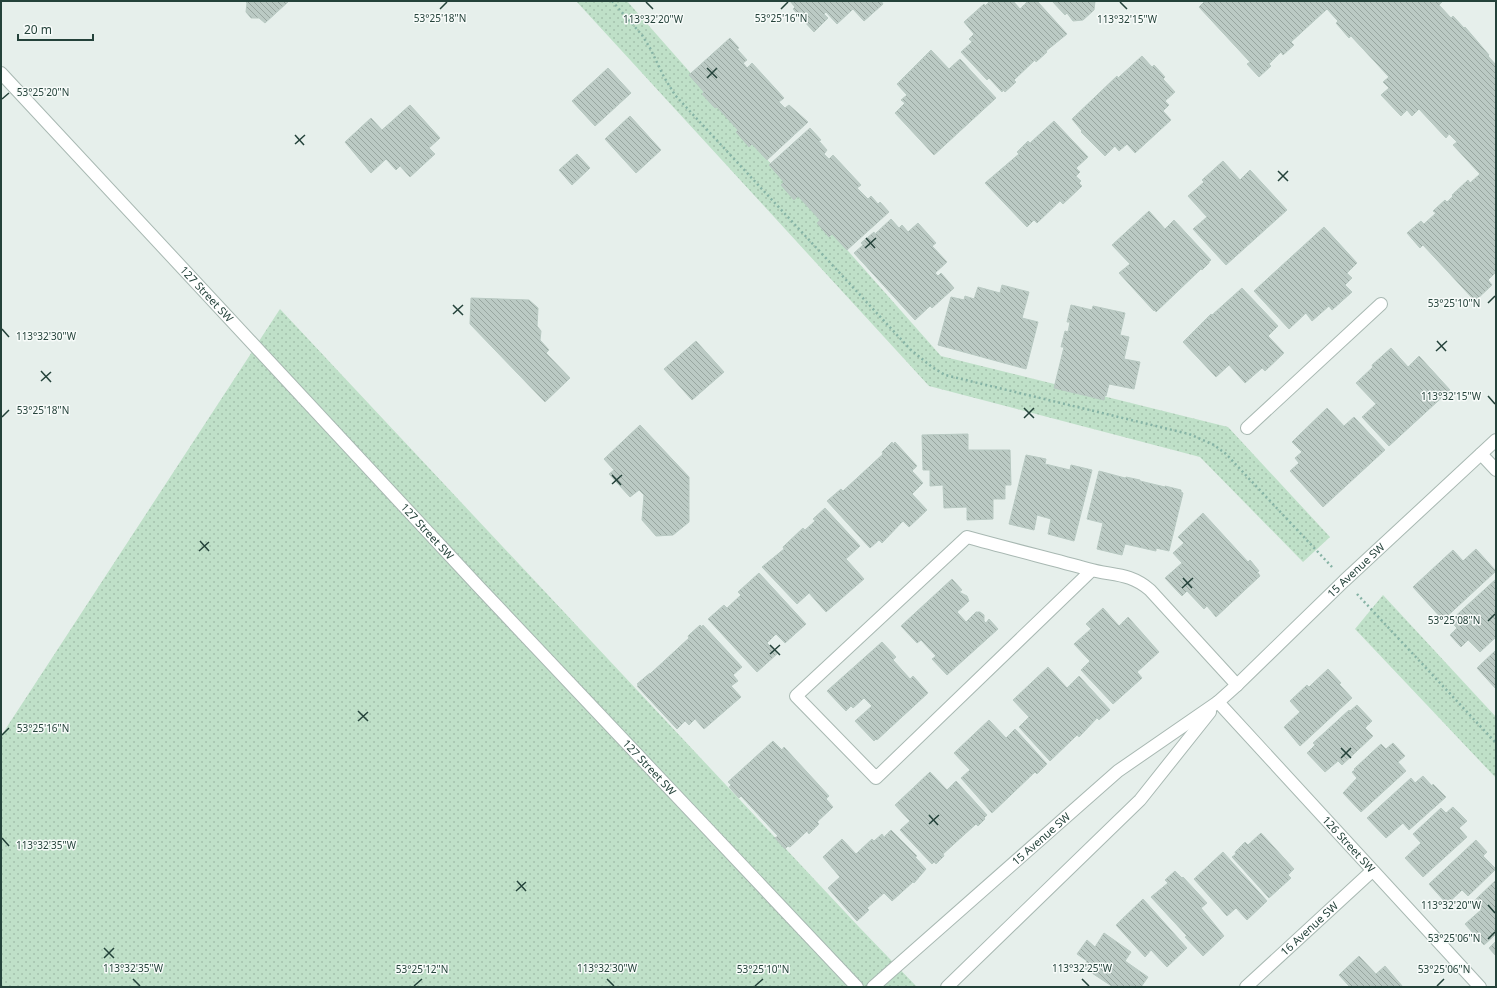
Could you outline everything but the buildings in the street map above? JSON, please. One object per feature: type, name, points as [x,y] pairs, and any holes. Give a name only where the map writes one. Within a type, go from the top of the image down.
[{"type":"street","name":"127 Street SW","points":[[1,73],[479,586],[857,987]]},
{"type":"street","points":[[1247,428],[1381,304]]},
{"type":"street","name":"15 Avenue SW","points":[[873,987],[1118,771],[1218,702],[1339,586],[1496,440]]},
{"type":"street","points":[[1481,454],[1496,470]]},
{"type":"street","points":[[1092,570],[876,778],[796,696],[967,537],[1092,570],[1123,576],[1141,582],[1237,685]]},
{"type":"street","name":"15 Avenue SW","points":[[947,987],[1140,800],[1218,702]]},
{"type":"street","name":"126 Street SW","points":[[1218,702],[1480,987]]},
{"type":"street","name":"16 Avenue SW","points":[[1246,987],[1372,871]]},
{"type":"path","points":[[612,1],[642,35],[664,77],[686,107],[911,350],[932,367],[945,375],[1189,434],[1202,439],[1214,445],[1226,454],[1327,562]]},
{"type":"path","points":[[1360,598],[1496,743]]},
{"type":"green space","points":[[576,1],[627,1],[941,356],[1228,427],[1330,537],[1303,562],[1200,457],[929,386]]},
{"type":"green space","points":[[280,309],[917,987],[1,987],[1,736]]},
{"type":"green space","points":[[1383,595],[1496,717],[1496,778],[1355,629]]}]
